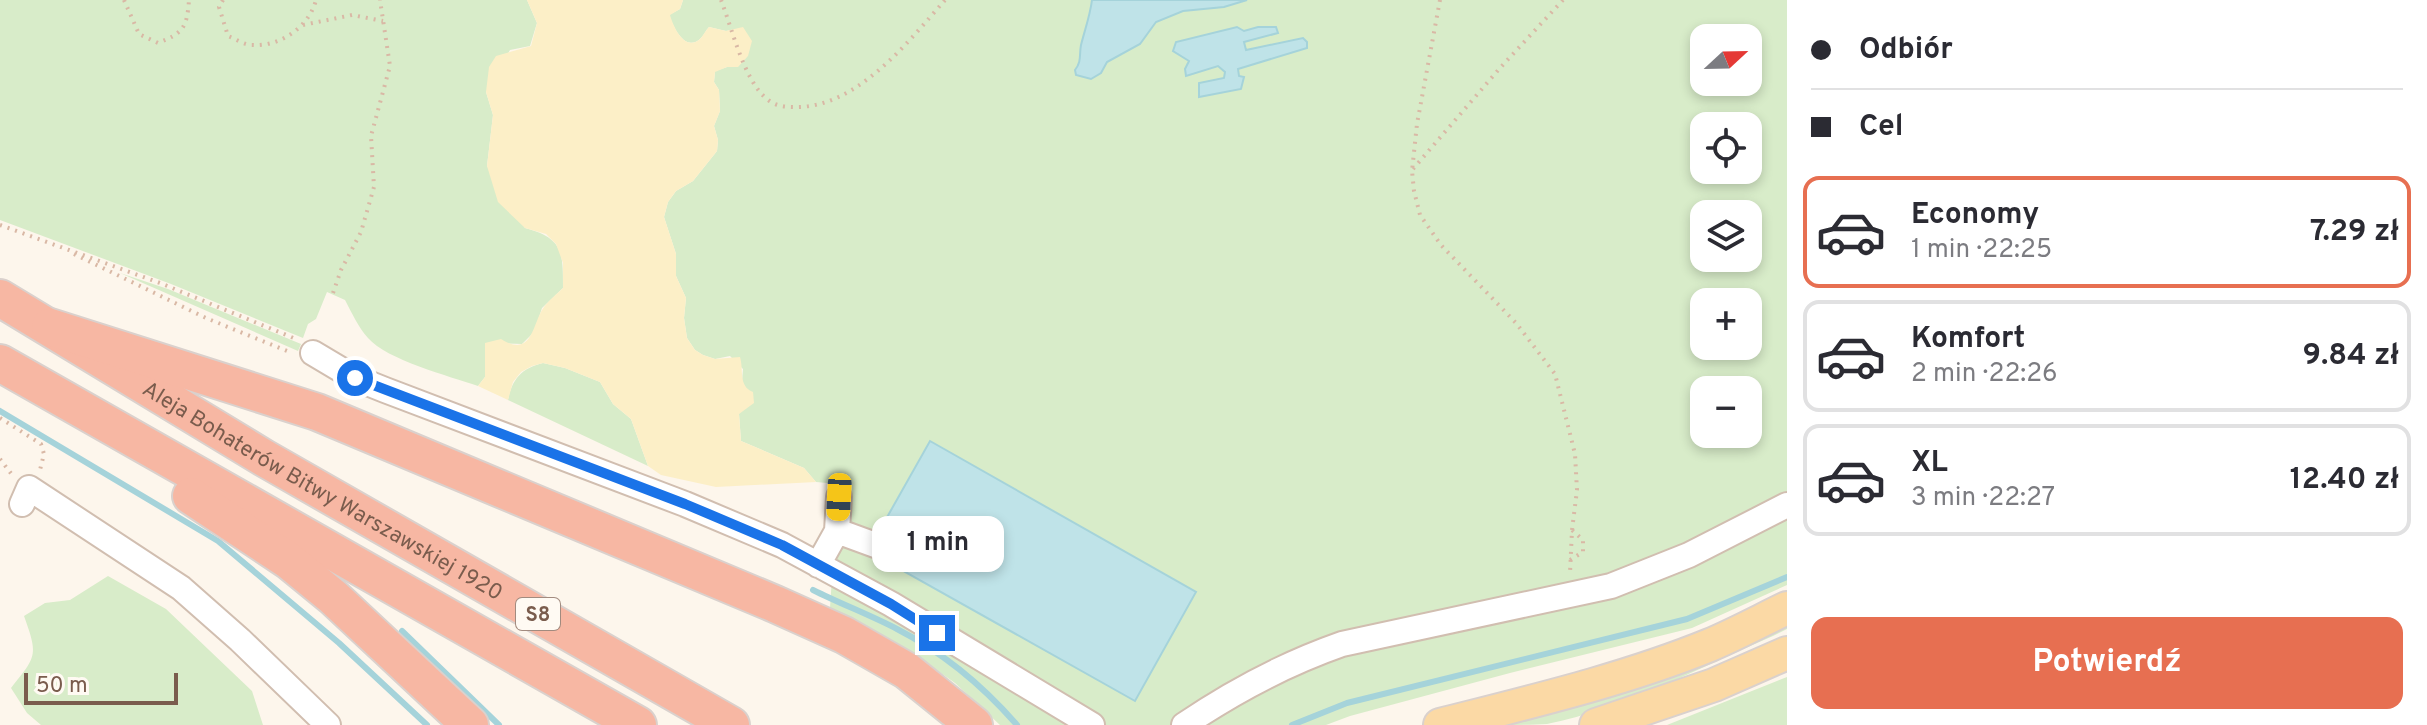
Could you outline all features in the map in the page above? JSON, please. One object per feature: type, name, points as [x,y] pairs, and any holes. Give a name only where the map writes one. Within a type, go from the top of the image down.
[{"type":"highway","name":"Aleja Bohaterów Bitwy Warszawskiej 1920","points":[[0,298],[264,458],[731,725]]},
{"type":"highway","points":[[50,327],[317,412],[761,597],[844,635],[907,671],[974,725]]},
{"type":"highway","points":[[14,371],[104,439],[289,561],[333,597],[470,725]]},
{"type":"highway","name":"S8","points":[[14,371],[638,725]]},
{"type":"main road","points":[[1440,725],[1675,658],[1787,608]]},
{"type":"main road","points":[[1596,725],[1702,689],[1787,653]]},
{"type":"lane","points":[[313,353],[355,378],[685,504],[782,545],[891,604],[1092,725]]},
{"type":"lane","points":[[25,496],[181,588],[328,725]]},
{"type":"lane","points":[[818,565],[837,531],[839,497]]},
{"type":"lane","points":[[1184,725],[1225,697],[1311,655],[1342,644],[1611,586],[1689,555],[1787,505]]},
{"type":"lane","points":[[837,531],[897,553]]},
{"type":"path","points":[[124,0],[139,34],[158,43],[178,35],[188,16],[189,0]]},
{"type":"path","points":[[223,0],[219,7],[228,36],[250,45],[278,43],[303,25],[352,15],[384,21]]},
{"type":"path","points":[[303,25],[316,0]]},
{"type":"path","points":[[333,293],[361,232],[374,187],[371,136],[390,66],[380,0]]},
{"type":"path","points":[[721,0],[751,81],[767,100],[781,107],[807,107],[830,100],[867,80],[903,48],[945,0]]},
{"type":"path","points":[[1440,0],[1417,124],[1412,171],[1420,215],[1441,245],[1536,345],[1555,374],[1575,454],[1577,490],[1571,547]]},
{"type":"path","points":[[1412,171],[1563,0]]},
{"type":"path","points":[[0,225],[160,283],[301,341],[313,353]]},
{"type":"path","points":[[54,245],[206,318],[296,355],[313,353]]},
{"type":"path","points":[[0,418],[41,444],[44,454],[42,467],[25,496]]},
{"type":"path","points":[[1570,560],[1583,552],[1583,540],[1572,530]]},
{"type":"green space","points":[[0,0],[527,0],[537,23],[530,46],[510,50],[486,92],[493,115],[487,166],[525,228],[547,237],[558,248],[563,288],[542,308],[534,332],[522,344],[485,343],[485,377],[478,386],[419,366],[377,346],[361,329],[345,300],[327,292],[316,319],[308,324],[303,338],[171,284],[0,220]]},
{"type":"green space","points":[[683,0],[1787,0],[1787,585],[1692,628],[1510,673],[1326,725],[1000,725],[955,683],[911,652],[830,608],[838,484],[816,482],[804,468],[741,441],[739,414],[746,389],[742,381],[743,369],[730,356],[715,359],[703,355],[687,338],[684,318],[686,298],[676,276],[676,254],[664,217],[668,202],[676,191],[693,181],[717,151],[714,126],[720,111],[715,71],[727,67],[743,28],[726,31],[709,27],[701,38],[690,43],[680,37],[669,15],[680,9]]},
{"type":"green space","points":[[120,273],[168,289],[301,344],[298,351]]},
{"type":"green space","points":[[543,363],[600,382],[613,404],[631,419],[648,466],[508,400],[519,376]]},
{"type":"green space","points":[[108,576],[166,609],[252,691],[263,725],[41,725],[27,713],[11,688],[26,669],[32,655],[32,639],[24,616],[45,603],[70,600]]},
{"type":"green space","points":[[1787,622],[1787,629],[1773,636],[1605,708],[1547,724],[1485,725]]},
{"type":"green space","points":[[1787,677],[1787,725],[1667,725]]},
{"type":"sand","points":[[527,0],[683,0],[680,9],[670,15],[685,41],[695,42],[709,27],[726,31],[743,27],[752,41],[748,56],[738,67],[715,72],[720,111],[714,126],[717,151],[693,181],[676,191],[668,202],[664,217],[676,254],[676,276],[686,298],[684,318],[687,338],[703,355],[715,359],[740,357],[743,382],[753,392],[754,403],[739,414],[741,441],[804,468],[816,482],[716,487],[661,475],[648,466],[631,419],[613,404],[600,382],[565,368],[543,363],[521,372],[513,382],[508,400],[478,386],[485,377],[485,343],[501,339],[520,345],[526,342],[544,307],[563,288],[563,263],[556,244],[546,234],[525,228],[498,202],[487,166],[493,115],[486,92],[489,67],[496,56],[531,46],[537,23]]},
{"type":"water","points":[[1092,0],[1247,0],[1224,7],[1183,11],[1156,22],[1140,44],[1107,62],[1101,73],[1091,79],[1076,75],[1075,70]]},
{"type":"water","points":[[1237,27],[1244,31],[1276,27],[1278,33],[1244,42],[1246,50],[1303,38],[1307,48],[1238,69],[1239,76],[1244,77],[1241,89],[1199,97],[1199,83],[1224,78],[1225,72],[1218,66],[1186,76],[1189,61],[1173,51],[1176,42]]},
{"type":"water","points":[[930,441],[1196,592],[1135,701],[868,551]]},
{"type":"waterway","points":[[0,411],[218,541],[339,643],[427,725]]},
{"type":"waterway","points":[[1292,725],[1347,703],[1687,619],[1787,577]]},
{"type":"waterway","points":[[813,590],[887,624],[930,648],[991,697],[1017,725]]},
{"type":"waterway","points":[[402,631],[499,725]]},
{"type":"route","points":[[355,378],[685,504],[782,545],[891,604],[937,633]]}]
